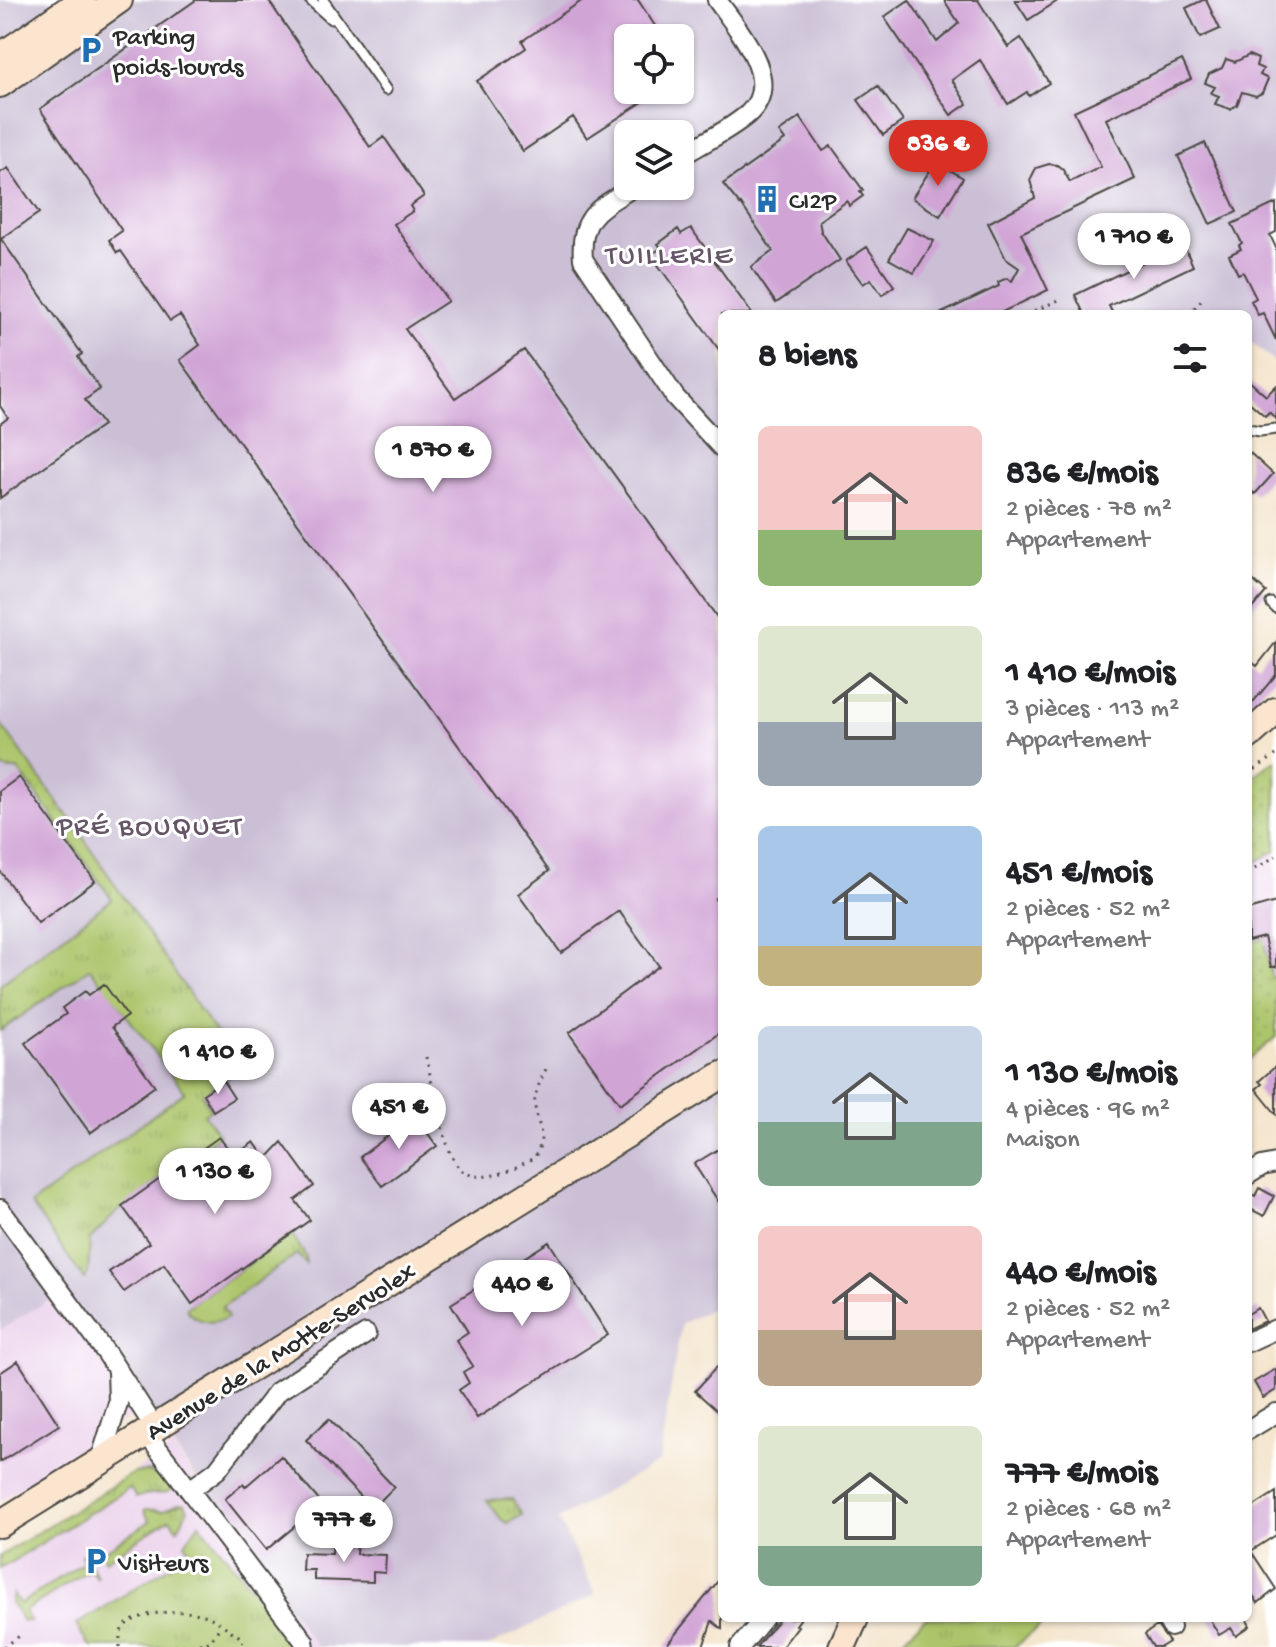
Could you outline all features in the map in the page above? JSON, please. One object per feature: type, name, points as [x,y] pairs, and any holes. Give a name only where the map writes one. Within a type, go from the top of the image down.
[{"type":"main road","points":[[0,57],[82,0]]},
{"type":"main road","points":[[0,84],[119,0]]},
{"type":"main road","points":[[1252,732],[1276,711]]},
{"type":"main road","points":[[1252,746],[1276,726]]},
{"type":"main road","name":"Avenue de la Motte-Servolex","points":[[0,1524],[718,1077]]},
{"type":"main road","points":[[842,1647],[853,1622]]},
{"type":"street","points":[[694,148],[749,113],[759,99],[762,80],[757,64],[717,0]]},
{"type":"street","points":[[614,200],[594,213],[584,232],[583,259],[675,397],[718,444]]},
{"type":"street","points":[[1252,1172],[1276,1163]]},
{"type":"street","points":[[0,1209],[116,1367],[150,1430],[190,1490],[297,1632],[305,1647]]},
{"type":"street","points":[[1252,1340],[1276,1329]]},
{"type":"street","points":[[190,1490],[217,1470],[277,1392],[366,1334]]},
{"type":"street","points":[[100,1461],[118,1403],[116,1367]]},
{"type":"street","points":[[1252,1428],[1276,1413]]},
{"type":"street","points":[[740,1647],[761,1622]]},
{"type":"lane","points":[[310,0],[350,37]]},
{"type":"lane","points":[[323,0],[386,90]]},
{"type":"lane","points":[[1252,430],[1276,429]]},
{"type":"path","points":[[1193,310],[1204,297]]},
{"type":"path","points":[[1036,310],[1061,299]]},
{"type":"path","points":[[1252,771],[1276,755]]},
{"type":"path","points":[[1252,871],[1274,858],[1276,849]]},
{"type":"path","points":[[426,1057],[447,1143],[458,1167],[469,1174],[482,1176],[500,1174],[535,1157],[542,1142],[534,1105],[548,1064]]},
{"type":"path","points":[[120,1647],[124,1627],[157,1613],[209,1617],[242,1638],[243,1647]]},
{"type":"path","points":[[167,1647],[209,1645],[221,1625]]},
{"type":"path","points":[[4,1647],[21,1635]]},
{"type":"shaded area","points":[[0,0],[1273,0],[1276,3],[1276,363],[1252,343],[1252,310],[1213,310],[1207,305],[1202,310],[718,310],[718,1305],[681,1324],[659,1462],[558,1519],[596,1594],[487,1647],[317,1647],[63,1291],[0,1330]]},
{"type":"shaded area","points":[[1276,760],[1276,1037],[1252,1057],[1252,777]]},
{"type":"shaded area","points":[[63,1290],[145,1408],[0,1501],[0,1330]]},
{"type":"shaded area","points":[[173,1447],[317,1647],[0,1647],[0,1556]]},
{"type":"green space","points":[[0,723],[80,833],[240,1069],[202,1095],[210,1110],[204,1114],[219,1135],[119,1210],[90,1239],[88,1273],[84,1279],[31,1204],[185,1092],[90,968],[0,1031],[0,985],[112,899],[18,769],[0,767]]},
{"type":"green space","points":[[1276,760],[1276,850],[1252,865],[1252,777]]},
{"type":"green space","points":[[1275,936],[1276,943],[1265,946],[1272,978],[1276,978],[1276,1037],[1252,1057],[1252,942]]},
{"type":"green space","points":[[292,1234],[306,1257],[306,1264],[297,1254],[222,1307],[228,1317],[223,1320],[200,1320],[186,1308]]},
{"type":"green space","points":[[147,1472],[161,1477],[173,1489],[136,1498],[130,1488],[0,1569],[0,1556],[133,1473]]},
{"type":"green space","points":[[512,1499],[522,1515],[507,1523],[487,1500]]},
{"type":"green space","points":[[181,1503],[188,1509],[177,1529],[170,1519],[105,1560],[101,1553],[150,1521],[144,1511],[146,1509],[162,1511]]},
{"type":"green space","points":[[199,1523],[287,1631],[292,1647],[90,1647],[76,1625],[191,1553],[185,1543]]},
{"type":"green space","points":[[84,1554],[98,1578],[89,1570],[25,1611],[30,1621],[23,1621],[11,1603],[13,1594],[20,1604],[84,1562],[81,1555]]},
{"type":"green space","points":[[921,1622],[1045,1622],[1015,1647],[896,1647]]},
{"type":"building","points":[[196,0],[268,0],[370,147],[384,137],[424,196],[410,206],[413,211],[394,224],[448,301],[405,329],[455,398],[524,350],[718,618],[718,897],[715,899],[718,903],[718,1034],[620,1104],[569,1033],[659,966],[619,911],[561,953],[518,894],[549,871],[180,360],[200,345],[180,315],[170,321],[121,251],[117,253],[109,240],[122,231],[40,109]]},
{"type":"building","points":[[583,0],[638,0],[654,24],[614,24],[614,104],[639,104],[587,138],[573,117],[523,151],[477,81],[526,48],[522,41]]},
{"type":"building","points":[[909,0],[937,42],[959,23],[944,0],[978,0],[1008,47],[1021,38],[1049,83],[1029,96],[1027,92],[1008,104],[980,60],[952,80],[967,104],[951,115],[884,17]]},
{"type":"building","points":[[1015,0],[1059,0],[1028,20]]},
{"type":"building","points":[[1206,0],[1220,29],[1200,38],[1186,8]]},
{"type":"building","points":[[1249,55],[1258,59],[1256,66],[1263,69],[1260,75],[1268,79],[1262,93],[1256,96],[1242,92],[1237,105],[1230,109],[1215,104],[1219,96],[1211,93],[1215,87],[1205,83],[1209,74],[1222,68],[1226,59],[1235,62]]},
{"type":"building","points":[[1182,60],[1191,79],[1106,119],[1135,179],[1021,233],[1048,290],[1006,310],[948,310],[999,286],[998,282],[1007,278],[1012,281],[1019,268],[1006,259],[988,223],[1035,198],[1030,180],[1036,168],[1057,165],[1070,182],[1101,167],[1074,111]]},
{"type":"building","points":[[878,86],[903,121],[883,135],[858,100]]},
{"type":"building","points":[[800,117],[823,151],[831,146],[863,190],[860,192],[863,196],[849,206],[847,201],[819,221],[821,231],[840,260],[776,303],[751,267],[773,251],[741,204],[723,184],[785,140],[779,132]]},
{"type":"building","points":[[1205,143],[1237,212],[1210,224],[1178,156]]},
{"type":"building","points":[[936,161],[963,178],[940,216],[912,198]]},
{"type":"building","points":[[8,168],[39,213],[1,239],[82,354],[78,357],[100,389],[85,400],[103,425],[0,498],[0,424],[8,418],[0,406],[0,173]]},
{"type":"building","points":[[1276,203],[1276,232],[1270,235],[1276,248],[1276,340],[1263,313],[1258,315],[1251,301],[1256,298],[1243,272],[1238,274],[1229,255],[1241,249],[1239,245],[1242,243],[1232,224]]},
{"type":"building","points":[[691,228],[749,310],[718,310],[718,348],[651,255],[661,248],[658,244],[678,229],[681,234]]},
{"type":"building","points":[[907,228],[934,241],[914,273],[889,259]]},
{"type":"building","points":[[1183,243],[1193,266],[1109,306],[1111,310],[1082,310],[1075,295]]},
{"type":"building","points":[[867,247],[894,286],[882,295],[871,279],[863,284],[846,261]]},
{"type":"building","points":[[1252,384],[1266,396],[1276,386],[1276,419],[1269,412],[1265,416],[1252,405]]},
{"type":"building","points":[[1252,455],[1273,474],[1255,494],[1252,491]]},
{"type":"building","points":[[1252,580],[1266,592],[1252,608]]},
{"type":"building","points":[[1276,642],[1276,675],[1252,703],[1252,662],[1257,666]]},
{"type":"building","points":[[19,777],[95,881],[38,923],[0,871],[0,791]]},
{"type":"building","points":[[1276,902],[1276,967],[1271,967],[1264,937],[1252,940],[1252,909]]},
{"type":"building","points":[[104,984],[127,1016],[112,1027],[155,1086],[90,1133],[25,1043],[66,1014],[62,1008],[85,991],[89,995]]},
{"type":"building","points":[[1276,1066],[1276,1114],[1256,1089],[1262,1084],[1259,1081]]},
{"type":"building","points":[[223,1081],[234,1098],[213,1111],[203,1094]]},
{"type":"building","points":[[415,1116],[437,1146],[382,1186],[360,1157]]},
{"type":"building","points":[[219,1137],[234,1156],[254,1142],[266,1159],[282,1142],[314,1186],[295,1200],[310,1220],[192,1304],[164,1264],[124,1292],[109,1272],[149,1243],[122,1206]]},
{"type":"building","points":[[718,1149],[718,1201],[694,1164]]},
{"type":"building","points":[[1259,1188],[1274,1196],[1264,1216],[1252,1210],[1252,1195],[1255,1196]]},
{"type":"building","points":[[549,1242],[608,1335],[477,1418],[459,1390],[469,1383],[463,1372],[473,1366],[456,1340],[468,1332],[451,1304]]},
{"type":"building","points":[[1258,1308],[1265,1321],[1252,1327],[1252,1312]]},
{"type":"building","points":[[18,1361],[59,1425],[0,1462],[0,1373]]},
{"type":"building","points":[[718,1365],[718,1411],[695,1391]]},
{"type":"building","points":[[1276,1369],[1276,1390],[1263,1398],[1254,1382]]},
{"type":"building","points":[[329,1419],[394,1487],[372,1509],[306,1440]]},
{"type":"building","points":[[281,1456],[322,1504],[266,1550],[225,1499],[243,1484],[245,1487]]},
{"type":"building","points":[[1276,1492],[1276,1535],[1252,1550],[1252,1507]]},
{"type":"building","points":[[333,1539],[357,1540],[356,1554],[386,1555],[385,1573],[373,1572],[373,1582],[314,1580],[314,1570],[302,1570],[303,1553],[332,1554]]},
{"type":"building","points":[[1252,1553],[1276,1589],[1258,1603],[1252,1594]]},
{"type":"building","points":[[718,1581],[718,1622],[722,1622],[722,1629],[712,1621],[703,1647],[665,1647]]},
{"type":"building","points":[[777,1622],[798,1622],[782,1647],[756,1647]]},
{"type":"building","points":[[1211,1622],[1248,1622],[1250,1626],[1236,1636],[1231,1628],[1219,1635]]},
{"type":"building","points":[[1157,1626],[1169,1642],[1153,1647],[1145,1634]]},
{"type":"place","name":"Parking poids-lourds","points":[[91,50]]},
{"type":"place","name":"CI2P","points":[[767,199]]},
{"type":"place","name":"Visiteurs","points":[[96,1561]]},
{"type":"district","name":"TUILLERIE","points":[[670,253]]},
{"type":"district","name":"PRÉ BOUQUET","points":[[150,824]]}]
